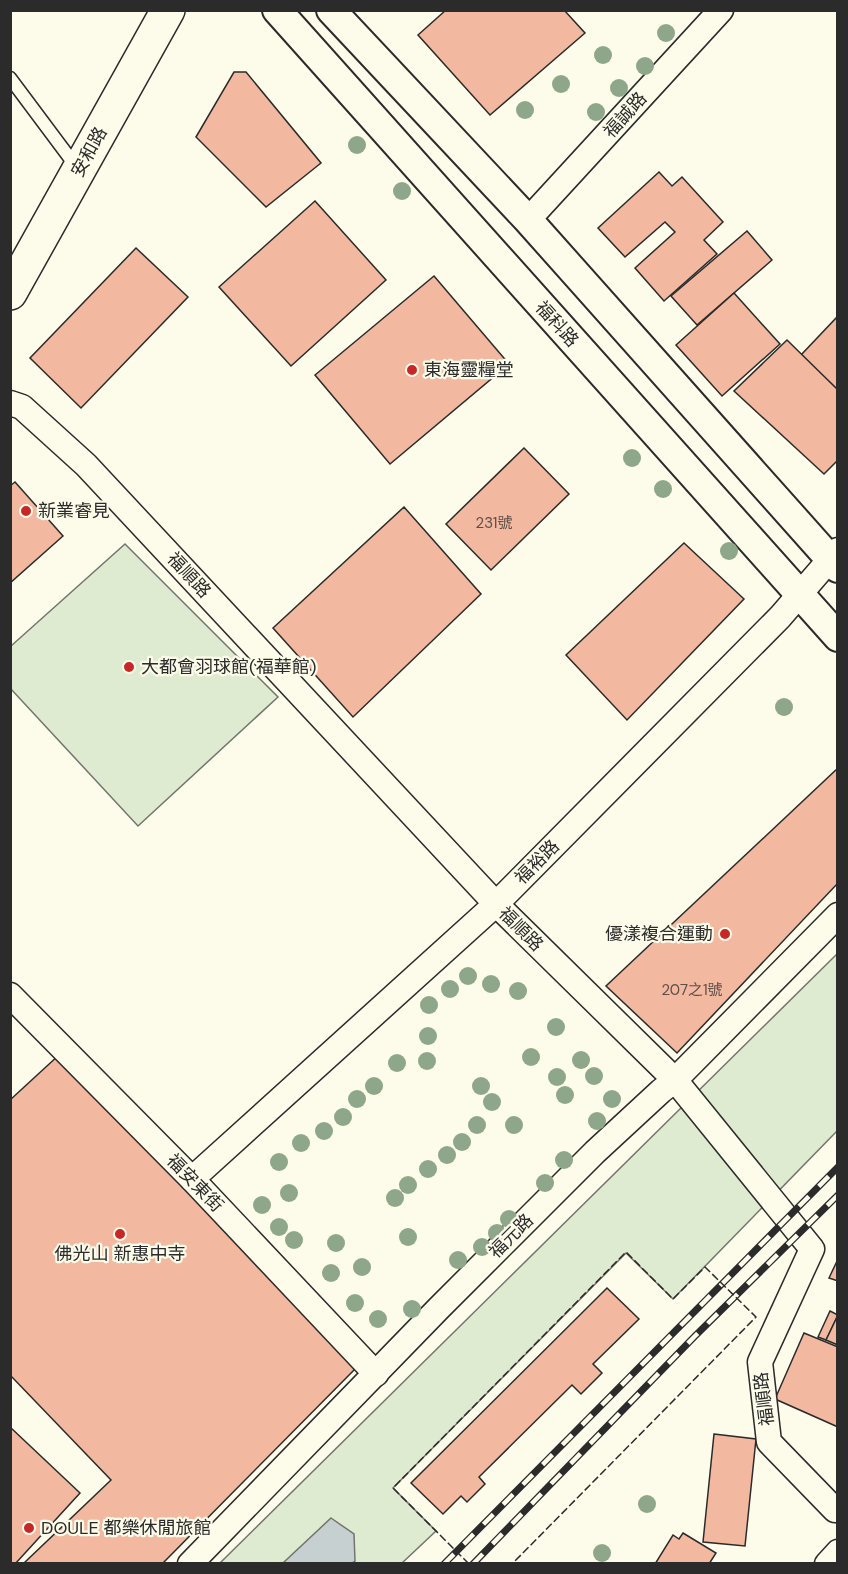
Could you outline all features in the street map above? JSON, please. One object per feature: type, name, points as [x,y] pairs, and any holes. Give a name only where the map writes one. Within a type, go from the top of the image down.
[{"type":"main road","name":"安和路","points":[[10,293],[168,10]]},
{"type":"street","name":"福科路","points":[[277,10],[837,637]]},
{"type":"street","points":[[331,10],[528,220],[835,559]]},
{"type":"street","name":"福誠路","points":[[528,220],[721,10]]},
{"type":"street","name":"福順路","points":[[10,403],[22,407],[86,465],[496,904],[675,1080],[812,1249],[760,1362],[769,1442],[837,1510]]},
{"type":"street","name":"福裕路","points":[[192,1179],[496,904],[835,559]]},
{"type":"street","name":"福元路","points":[[190,1563],[595,1152],[675,1080],[837,915]]},
{"type":"street","name":"福安東街","points":[[10,995],[192,1179],[376,1374]]},
{"type":"street","points":[[827,1563],[837,1552]]},
{"type":"lane","points":[[10,78],[79,171]]},
{"type":"green space","name":"大都會羽球館(福華館)","points":[[125,544],[278,697],[138,826],[10,688],[11,646]]},
{"type":"green space","points":[[837,954],[837,1131],[673,1299],[626,1253],[393,1488],[436,1531],[402,1563],[219,1564]]},
{"type":"shaded area","points":[[331,1518],[354,1534],[355,1561],[352,1563],[283,1563]]},
{"type":"building","points":[[446,10],[564,10],[585,33],[490,115],[418,35]]},
{"type":"building","points":[[234,72],[246,72],[321,163],[266,207],[196,137]]},
{"type":"building","points":[[659,172],[672,186],[682,177],[723,222],[704,240],[717,254],[664,301],[635,268],[675,232],[665,222],[625,257],[598,228]]},
{"type":"building","points":[[315,201],[386,280],[291,366],[219,287]]},
{"type":"building","points":[[747,231],[772,260],[697,325],[671,296]]},
{"type":"building","points":[[136,248],[188,297],[81,408],[30,358]]},
{"type":"building","name":"東海靈糧堂","points":[[434,276],[509,364],[390,464],[315,375]]},
{"type":"building","points":[[734,293],[780,344],[722,396],[676,345]]},
{"type":"building","points":[[838,316],[838,390],[801,355]]},
{"type":"building","points":[[787,340],[838,390],[838,460],[824,474],[734,391]]},
{"type":"building","points":[[524,448],[569,494],[491,570],[446,524]]},
{"type":"building","name":"新業睿見","points":[[15,482],[63,536],[10,583],[10,486]]},
{"type":"building","points":[[404,507],[481,594],[353,717],[273,628]]},
{"type":"building","points":[[684,543],[744,599],[627,720],[566,655]]},
{"type":"building","name":"優漾複合運動","points":[[838,768],[838,883],[677,1053],[606,986]]},
{"type":"building","name":"佛光山 新惠中寺","points":[[60,1054],[357,1367],[162,1564],[23,1564],[111,1480],[10,1375],[10,1100]]},
{"type":"building","points":[[838,1259],[838,1281],[829,1278]]},
{"type":"building","points":[[607,1288],[639,1319],[593,1364],[602,1373],[581,1394],[572,1385],[479,1477],[485,1484],[467,1502],[461,1496],[443,1514],[411,1483]]},
{"type":"building","points":[[830,1311],[838,1315],[826,1340],[818,1337]]},
{"type":"building","points":[[838,1315],[838,1345],[826,1340]]},
{"type":"building","points":[[804,1333],[838,1347],[838,1427],[775,1399]]},
{"type":"building","name":"DOULE 都樂休閒旅館","points":[[10,1427],[80,1493],[15,1564],[10,1564]]},
{"type":"building","points":[[714,1434],[756,1439],[745,1546],[703,1542]]},
{"type":"building","points":[[683,1533],[716,1553],[709,1564],[655,1564],[673,1535],[679,1539]]},
{"type":"railway","points":[[444,1564],[838,1167]]},
{"type":"railway","points":[[473,1564],[695,1336],[838,1195]]},
{"type":"fence","points":[[469,1564],[393,1488],[626,1252],[673,1299],[705,1267],[756,1317],[512,1564]]},
{"type":"place","name":"東海靈糧堂","points":[[412,370]]},
{"type":"place","name":"新業睿見","points":[[26,511]]},
{"type":"place","name":"大都會羽球館(福華館)","points":[[129,667]]},
{"type":"place","name":"優漾複合運動","points":[[725,934]]},
{"type":"place","name":"佛光山 新惠中寺","points":[[120,1234]]},
{"type":"place","name":"DOULE 都樂休閒旅館","points":[[29,1528]]}]
